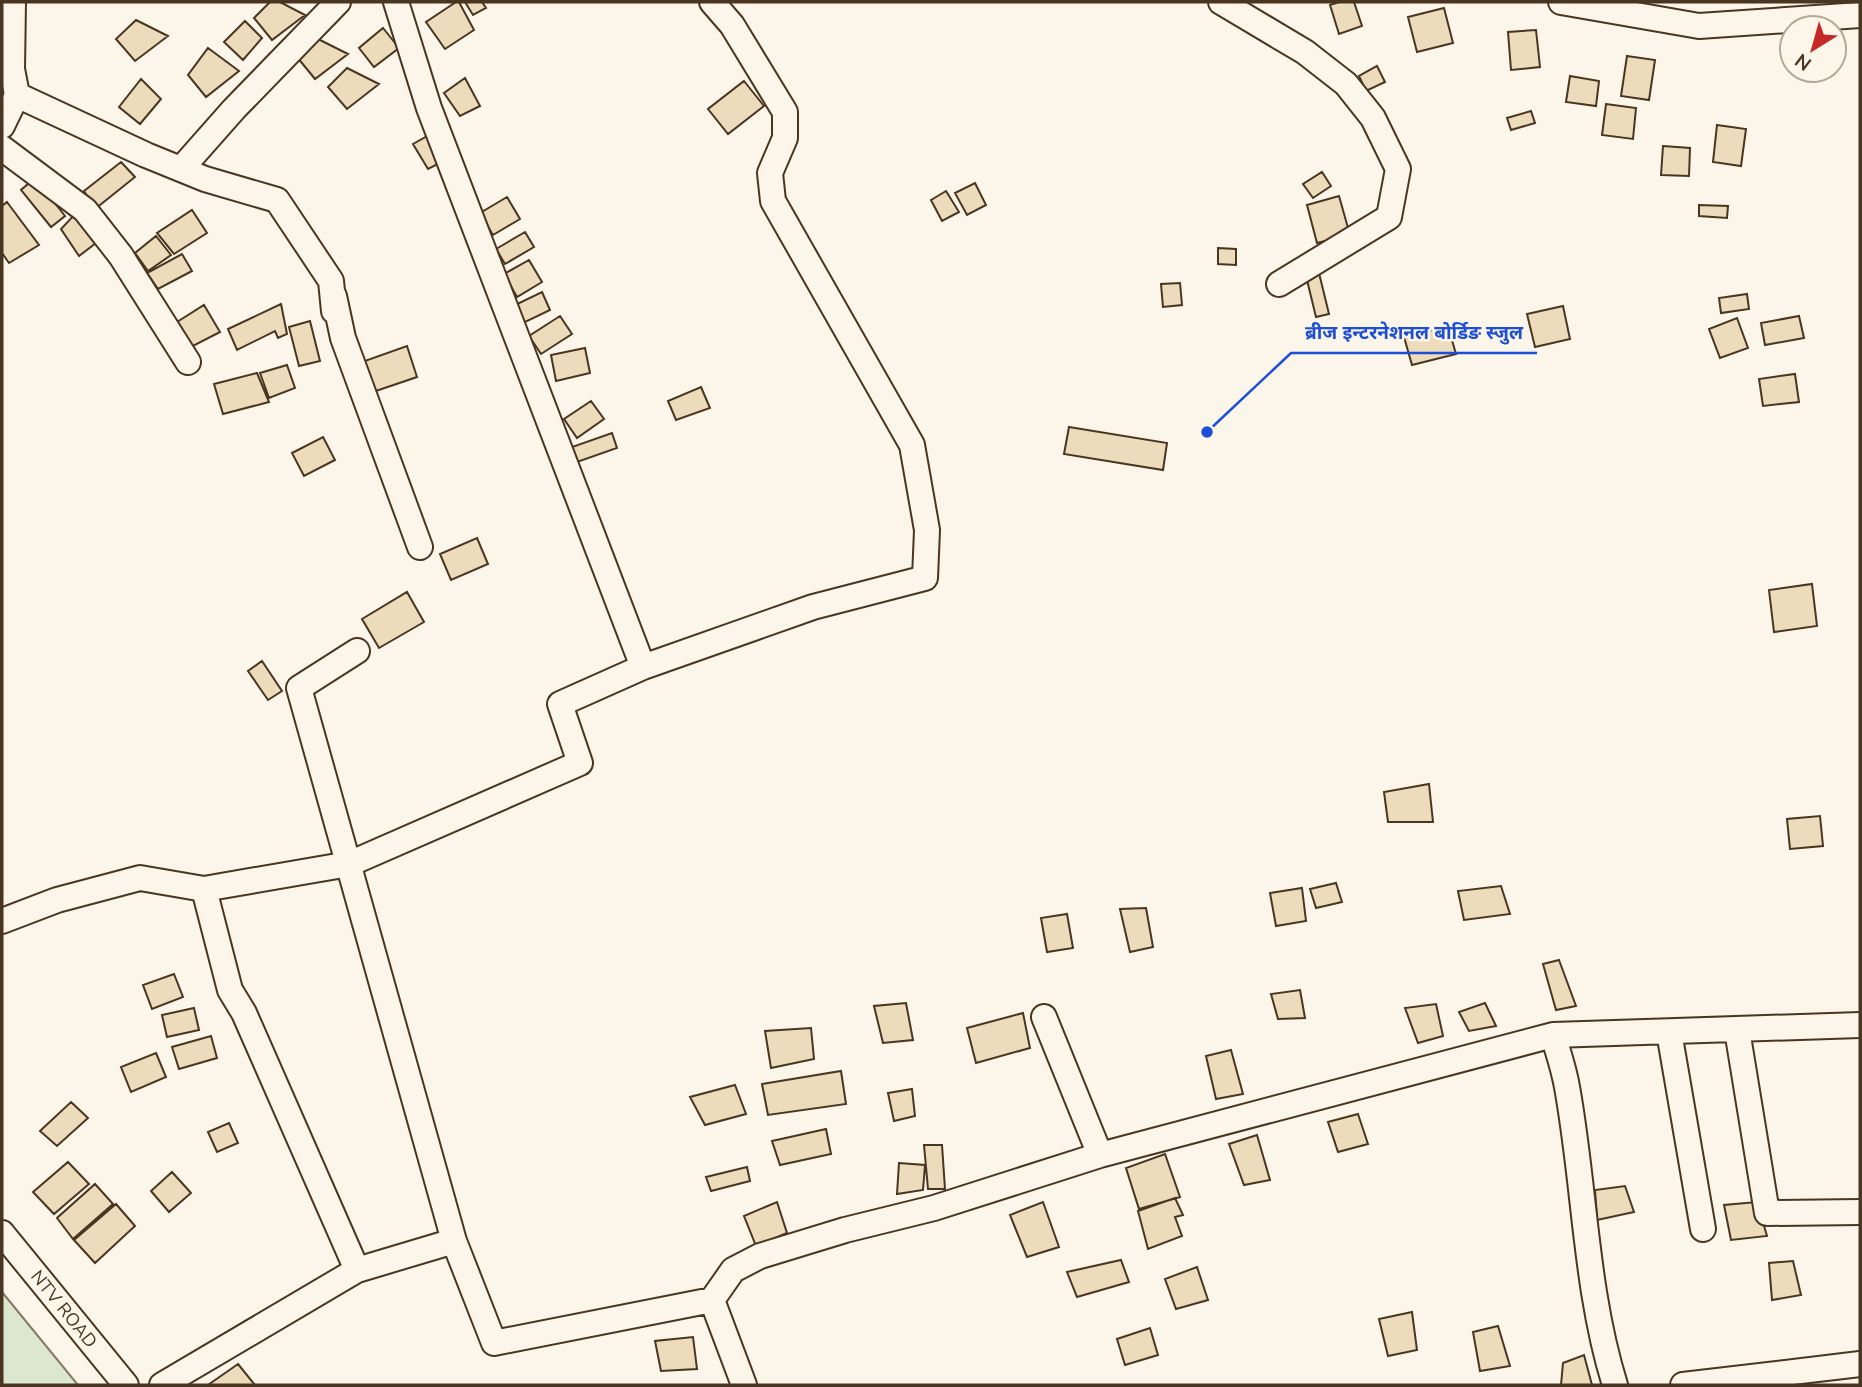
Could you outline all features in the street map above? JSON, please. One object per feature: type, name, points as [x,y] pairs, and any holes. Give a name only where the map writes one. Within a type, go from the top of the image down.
[{"type":"street","points":[[2,125],[17,95],[12,69],[13,2]]},
{"type":"street","points":[[181,169],[234,109],[338,2]]},
{"type":"street","points":[[396,2],[429,108],[643,667]]},
{"type":"street","points":[[2,921],[57,900],[140,878],[204,889],[349,864],[580,764],[560,705],[643,667],[813,607],[925,578],[927,530],[912,445],[773,201],[770,173],[785,138],[785,112],[732,25],[712,2]]},
{"type":"street","points":[[1221,2],[1305,52],[1346,84],[1373,118],[1398,169],[1389,217],[1279,284]]},
{"type":"street","points":[[1561,2],[1699,26],[1860,15]]},
{"type":"street","points":[[17,95],[205,179],[277,200],[331,281],[343,338],[420,547]]},
{"type":"street","points":[[2,148],[85,210],[121,256],[188,362]]},
{"type":"street","points":[[331,281],[334,311]]},
{"type":"street","points":[[357,651],[299,688],[454,1241],[494,1343],[712,1300],[733,1270],[760,1256],[845,1230],[934,1208],[1100,1155],[1553,1035],[1860,1025]]},
{"type":"street","points":[[204,889],[230,990],[244,1013],[357,1270]]},
{"type":"street","points":[[1044,1017],[1100,1155]]},
{"type":"street","points":[[1737,1030],[1767,1213],[1860,1212]]},
{"type":"street","points":[[1669,1032],[1703,1229]]},
{"type":"street","points":[[1553,1035],[1567,1086],[1591,1269],[1607,1360],[1615,1385]]},
{"type":"street","name":"NTV ROAD","points":[[2,1233],[127,1385]]},
{"type":"street","points":[[162,1385],[357,1270],[454,1241]]},
{"type":"street","points":[[712,1300],[744,1385]]},
{"type":"street","points":[[1683,1385],[1860,1364]]},
{"type":"green space","points":[[2,1292],[78,1385],[2,1385]]},
{"type":"building","points":[[270,2],[280,2],[305,15],[272,40],[254,18]]},
{"type":"building","points":[[459,2],[474,30],[445,49],[426,22]]},
{"type":"building","points":[[465,2],[482,2],[486,8],[473,15]]},
{"type":"building","points":[[1354,2],[1362,26],[1339,34],[1330,5]]},
{"type":"building","points":[[1444,8],[1453,43],[1417,52],[1408,17]]},
{"type":"building","points":[[136,20],[168,36],[135,61],[116,39]]},
{"type":"building","points":[[245,21],[262,38],[243,60],[224,42]]},
{"type":"building","points":[[383,28],[399,48],[374,67],[359,48]]},
{"type":"building","points":[[1536,30],[1540,67],[1511,70],[1508,32]]},
{"type":"building","points":[[316,38],[348,54],[315,79],[297,57]]},
{"type":"building","points":[[208,48],[239,71],[206,97],[188,75]]},
{"type":"building","points":[[1627,56],[1655,60],[1649,100],[1621,96]]},
{"type":"building","points":[[1377,66],[1385,82],[1366,91],[1359,76]]},
{"type":"building","points":[[347,68],[379,84],[347,109],[328,87]]},
{"type":"building","points":[[1570,76],[1599,81],[1596,106],[1566,102]]},
{"type":"building","points":[[465,78],[480,106],[460,116],[444,93]]},
{"type":"building","points":[[141,79],[161,99],[140,124],[119,107]]},
{"type":"building","points":[[744,81],[764,106],[728,134],[708,109]]},
{"type":"building","points":[[1606,104],[1636,108],[1633,139],[1602,135]]},
{"type":"building","points":[[1531,111],[1535,123],[1511,130],[1507,118]]},
{"type":"building","points":[[1717,125],[1746,129],[1741,166],[1713,162]]},
{"type":"building","points":[[431,134],[444,161],[428,169],[413,144]]},
{"type":"building","points":[[1663,146],[1690,148],[1689,176],[1661,175]]},
{"type":"building","points":[[121,162],[135,177],[95,209],[84,191]]},
{"type":"building","points":[[1322,172],[1331,186],[1313,198],[1303,184]]},
{"type":"building","points":[[35,178],[65,216],[51,227],[21,190]]},
{"type":"building","points":[[975,183],[986,205],[967,215],[955,193]]},
{"type":"building","points":[[946,191],[959,212],[942,221],[931,200]]},
{"type":"building","points":[[1339,196],[1350,235],[1317,243],[1307,205]]},
{"type":"building","points":[[507,197],[520,219],[493,235],[480,213]]},
{"type":"building","points":[[7,202],[39,245],[9,263],[2,253],[2,206]]},
{"type":"building","points":[[1699,205],[1728,206],[1727,218],[1699,216]]},
{"type":"building","points":[[192,210],[207,233],[174,254],[157,233]]},
{"type":"building","points":[[76,213],[96,243],[79,256],[61,229]]},
{"type":"building","points":[[525,232],[534,247],[505,264],[496,249]]},
{"type":"building","points":[[156,236],[171,255],[148,271],[135,253]]},
{"type":"building","points":[[1218,248],[1236,249],[1236,265],[1218,264]]},
{"type":"building","points":[[182,254],[192,271],[158,289],[147,273]]},
{"type":"building","points":[[529,260],[542,282],[517,297],[504,274]]},
{"type":"building","points":[[1319,273],[1329,314],[1316,317],[1306,276]]},
{"type":"building","points":[[1180,283],[1182,305],[1163,307],[1161,284]]},
{"type":"building","points":[[542,292],[550,310],[521,324],[513,306]]},
{"type":"building","points":[[1747,294],[1749,309],[1721,313],[1719,298]]},
{"type":"building","points":[[281,304],[287,334],[278,338],[275,331],[237,350],[228,329]]},
{"type":"building","points":[[204,305],[220,332],[191,347],[177,322]]},
{"type":"building","points":[[1563,306],[1570,339],[1535,347],[1527,314]]},
{"type":"building","points":[[560,316],[572,334],[541,354],[529,336]]},
{"type":"building","points":[[1799,316],[1804,338],[1765,345],[1761,323]]},
{"type":"building","points":[[1737,318],[1748,348],[1720,358],[1709,329]]},
{"type":"building","points":[[310,321],[320,361],[299,366],[289,327]]},
{"type":"building","points":[[1448,326],[1456,354],[1412,365],[1404,337]]},
{"type":"building","points":[[407,346],[417,377],[370,393],[359,363]]},
{"type":"building","points":[[585,348],[590,373],[556,381],[551,355]]},
{"type":"building","points":[[287,365],[295,388],[269,398],[260,373]]},
{"type":"building","points":[[257,373],[269,402],[223,414],[214,384]]},
{"type":"building","points":[[1795,374],[1799,402],[1763,406],[1759,379]]},
{"type":"building","points":[[701,387],[710,408],[676,420],[668,401]]},
{"type":"building","points":[[591,401],[604,419],[577,438],[564,419]]},
{"type":"building","points":[[1069,427],[1167,443],[1163,470],[1064,454]]},
{"type":"building","points":[[612,433],[617,448],[577,462],[572,447]]},
{"type":"building","points":[[323,437],[335,460],[304,476],[292,453]]},
{"type":"building","points":[[477,538],[488,564],[451,580],[440,554]]},
{"type":"building","points":[[1812,584],[1817,626],[1774,632],[1769,590]]},
{"type":"building","points":[[407,592],[424,622],[379,648],[362,619]]},
{"type":"building","points":[[262,661],[282,691],[268,700],[248,671]]},
{"type":"building","points":[[1429,784],[1433,822],[1388,822],[1384,792]]},
{"type":"building","points":[[1820,816],[1823,846],[1790,849],[1787,819]]},
{"type":"building","points":[[1336,883],[1342,902],[1316,908],[1310,889]]},
{"type":"building","points":[[1501,886],[1510,914],[1464,920],[1458,891]]},
{"type":"building","points":[[1302,888],[1306,921],[1276,926],[1270,893]]},
{"type":"building","points":[[1146,908],[1153,947],[1130,952],[1120,909]]},
{"type":"building","points":[[1067,914],[1073,948],[1047,952],[1041,918]]},
{"type":"building","points":[[1559,960],[1576,1006],[1556,1010],[1543,964]]},
{"type":"building","points":[[174,974],[183,997],[152,1009],[143,985]]},
{"type":"building","points":[[1300,990],[1305,1018],[1278,1019],[1271,994]]},
{"type":"building","points":[[906,1003],[913,1040],[883,1043],[874,1006]]},
{"type":"building","points":[[1485,1003],[1496,1026],[1469,1031],[1459,1012]]},
{"type":"building","points":[[1436,1004],[1443,1036],[1418,1043],[1405,1008]]},
{"type":"building","points":[[194,1008],[199,1030],[167,1037],[162,1015]]},
{"type":"building","points":[[1023,1013],[1030,1048],[976,1063],[967,1028]]},
{"type":"building","points":[[811,1028],[814,1059],[771,1068],[765,1031]]},
{"type":"building","points":[[211,1036],[217,1058],[179,1069],[172,1047]]},
{"type":"building","points":[[1231,1050],[1243,1094],[1216,1099],[1206,1056]]},
{"type":"building","points":[[156,1053],[166,1077],[131,1092],[121,1067]]},
{"type":"building","points":[[841,1071],[846,1104],[768,1115],[762,1084]]},
{"type":"building","points":[[735,1085],[746,1114],[705,1125],[690,1097]]},
{"type":"building","points":[[912,1089],[915,1116],[894,1121],[888,1093]]},
{"type":"building","points":[[71,1102],[88,1118],[57,1146],[40,1131]]},
{"type":"building","points":[[1358,1114],[1368,1144],[1338,1152],[1328,1122]]},
{"type":"building","points":[[229,1123],[238,1143],[217,1152],[208,1132]]},
{"type":"building","points":[[826,1129],[831,1154],[780,1165],[772,1141]]},
{"type":"building","points":[[1257,1135],[1270,1180],[1244,1185],[1229,1144]]},
{"type":"building","points":[[924,1145],[942,1145],[945,1189],[928,1189]]},
{"type":"building","points":[[1165,1154],[1180,1197],[1139,1209],[1126,1168]]},
{"type":"building","points":[[68,1162],[89,1184],[54,1214],[33,1192]]},
{"type":"building","points":[[899,1163],[925,1165],[923,1190],[897,1194]]},
{"type":"building","points":[[747,1167],[750,1181],[711,1191],[706,1177]]},
{"type":"building","points":[[172,1172],[191,1193],[169,1212],[151,1191]]},
{"type":"building","points":[[95,1184],[113,1204],[73,1239],[57,1218]]},
{"type":"building","points":[[1625,1186],[1634,1212],[1597,1220],[1595,1190]]},
{"type":"building","points":[[1175,1198],[1183,1215],[1175,1217],[1182,1236],[1148,1249],[1138,1211]]},
{"type":"building","points":[[777,1202],[787,1233],[756,1246],[744,1216]]},
{"type":"building","points":[[1043,1202],[1059,1247],[1027,1257],[1010,1215]]},
{"type":"building","points":[[1757,1202],[1767,1236],[1731,1240],[1724,1205]]},
{"type":"building","points":[[116,1204],[135,1226],[95,1263],[74,1240]]},
{"type":"building","points":[[1121,1260],[1129,1282],[1077,1297],[1067,1272]]},
{"type":"building","points":[[1793,1261],[1801,1295],[1772,1300],[1769,1263]]},
{"type":"building","points":[[1197,1267],[1208,1300],[1176,1309],[1165,1279]]},
{"type":"building","points":[[1412,1312],[1417,1350],[1388,1356],[1379,1319]]},
{"type":"building","points":[[1498,1326],[1510,1366],[1480,1371],[1473,1332]]},
{"type":"building","points":[[1150,1328],[1158,1355],[1125,1365],[1117,1339]]},
{"type":"building","points":[[693,1337],[697,1369],[661,1371],[655,1341]]},
{"type":"building","points":[[1584,1355],[1592,1385],[1561,1385],[1563,1363]]},
{"type":"building","points":[[238,1364],[255,1385],[208,1385]]},
{"type":"place","name":"ब्रीज इन्टरनेशनल बोर्डिङ स्जुल","points":[[1207,432]]}]
